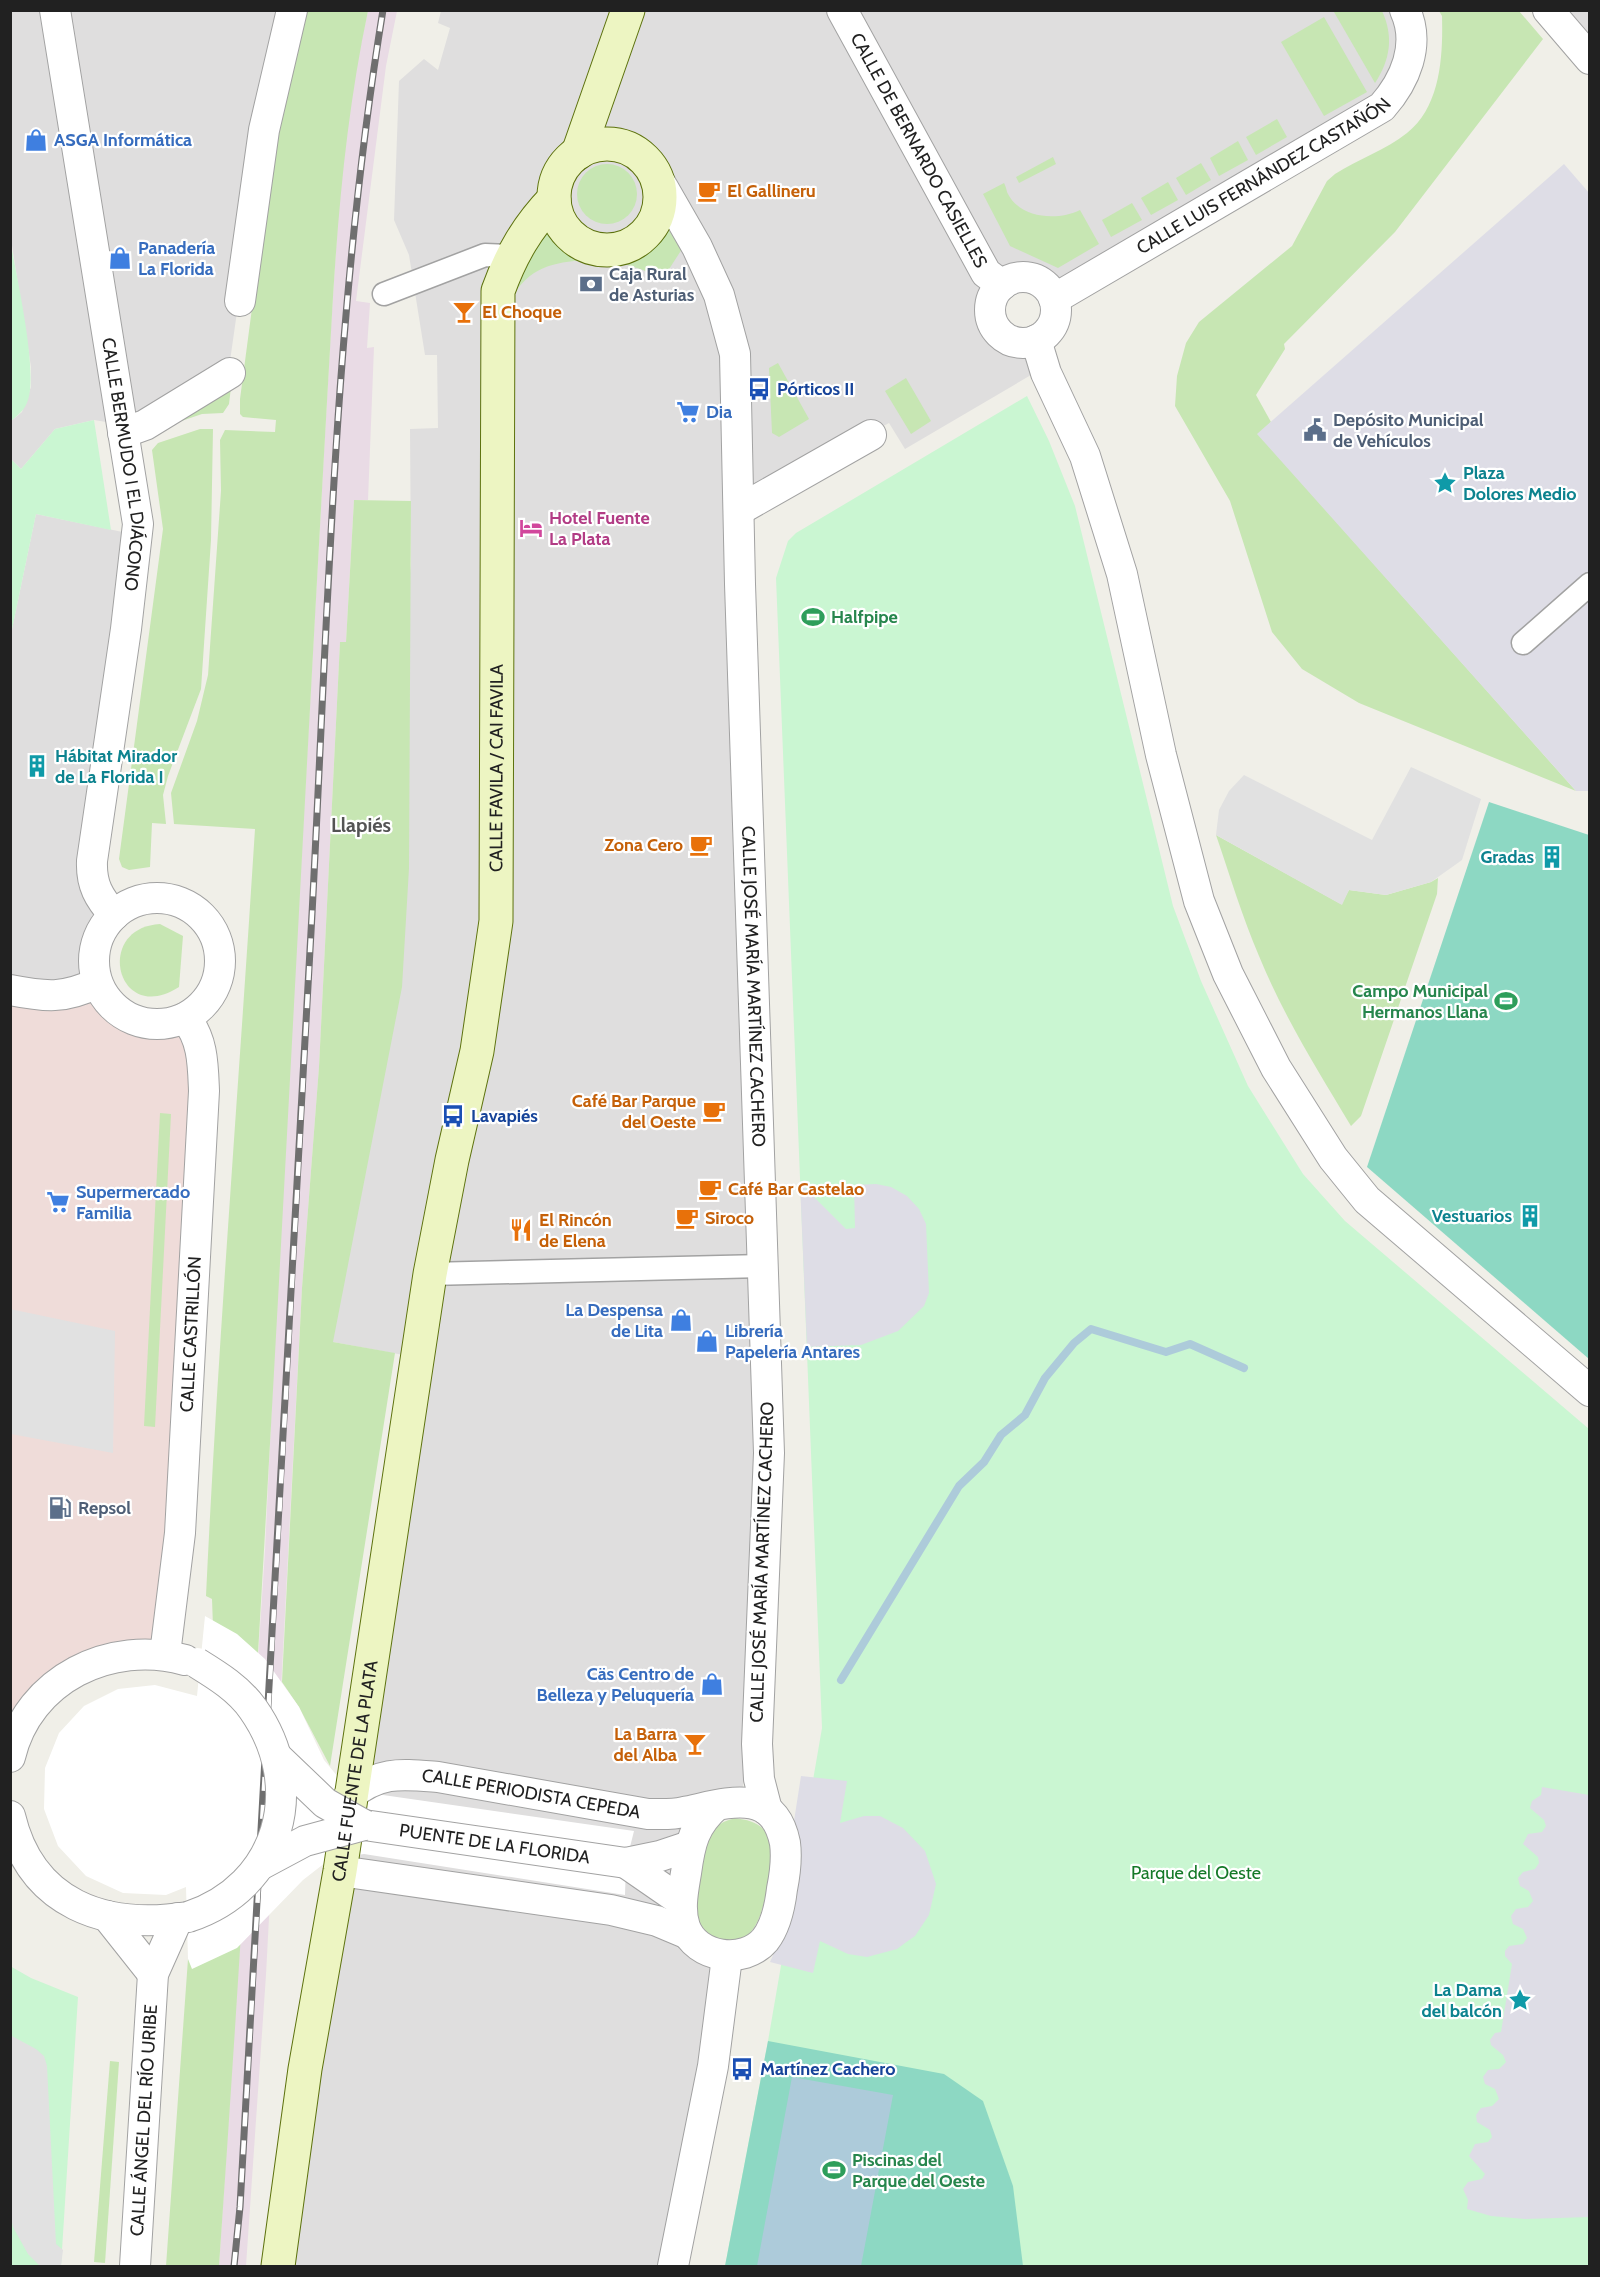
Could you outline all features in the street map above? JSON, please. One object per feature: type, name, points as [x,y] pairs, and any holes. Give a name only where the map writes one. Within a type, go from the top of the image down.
[{"type":"main road","points":[[578,153],[628,10]]},
{"type":"main road","points":[[609,63],[614,118],[632,150]]},
{"type":"main road","points":[[600,144],[614,144],[632,150],[648,162],[658,179],[660,203],[652,227],[639,241],[622,249],[602,251],[584,246],[568,234],[557,218],[554,199],[556,181],[564,165],[578,153],[600,144]]},
{"type":"main road","name":"CALLE FAVILA / CAI FAVILA","points":[[430,1274],[452,1160],[477,1051],[496,921],[498,291],[511,256],[534,219],[554,199]]},
{"type":"main road","name":"CALLE FUENTE DE LA PLATA","points":[[278,2266],[305,2069],[340,1871],[349,1796],[430,1274]]},
{"type":"street","points":[[38,10],[59,45]]},
{"type":"street","name":"CALLE BERMUDO I EL DIÁCONO","points":[[55,10],[138,524],[126,629],[94,834],[91,875],[96,891],[114,915]]},
{"type":"street","points":[[240,301],[264,130],[292,10]]},
{"type":"street","name":"CALLE DE BERNARDO CASIELLES","points":[[842,10],[986,273],[1002,285]]},
{"type":"street","name":"CALLE LUIS FERNÁNDEZ CASTAÑÓN","points":[[1054,299],[1382,107],[1394,93],[1405,73],[1409,59],[1410,31],[1404,10]]},
{"type":"street","points":[[1548,10],[1590,59]]},
{"type":"street","name":"CALLE JOSÉ MARÍA MARTÍNEZ CACHERO","points":[[658,179],[697,247],[719,295],[735,354],[769,1453],[757,1744],[759,1779],[767,1810]]},
{"type":"street","points":[[384,294],[485,255],[511,256]]},
{"type":"street","points":[[1021,277],[1032,278],[1049,290],[1054,299],[1055,318],[1051,327],[1036,340],[1016,342],[998,332],[993,323],[991,302],[1002,285],[1021,277]]},
{"type":"street","points":[[1036,340],[1046,373],[1085,456],[1122,574],[1161,756],[1199,901],[1228,974],[1276,1068],[1333,1158],[1367,1200],[1590,1391]]},
{"type":"street","points":[[123,433],[145,425],[230,373]]},
{"type":"street","points":[[739,510],[872,435]]},
{"type":"street","points":[[1523,643],[1590,584]]},
{"type":"street","points":[[164,897],[186,904],[204,918],[216,938],[220,961],[216,984],[204,1003],[185,1018],[164,1024],[143,1023],[122,1015],[106,1000],[97,982],[93,957],[97,938],[114,915],[141,899],[164,897]]},
{"type":"street","points":[[10,990],[53,997],[76,993],[97,982]]},
{"type":"street","name":"CALLE CASTRILLÓN","points":[[165,1654],[180,1533],[204,1091],[200,1046],[196,1032],[185,1018]]},
{"type":"street","points":[[430,1274],[763,1266]]},
{"type":"street","points":[[10,1757],[19,1722],[46,1693],[81,1667],[111,1656],[165,1654],[197,1663],[231,1686],[253,1709],[278,1758],[280,1808],[271,1843],[262,1864],[239,1891],[225,1901],[183,1918],[135,1922],[107,1916],[73,1904],[47,1885],[28,1864],[16,1842],[10,1816]]},
{"type":"street","name":"PUENTE DE LA FLORIDA","points":[[278,1758],[325,1803],[364,1826]]},
{"type":"street","name":"CALLE PERIODISTA CEPEDA","points":[[349,1796],[366,1782],[384,1776],[412,1775],[438,1777],[648,1814],[671,1814],[717,1805]]},
{"type":"street","points":[[340,1871],[611,1910],[657,1921],[688,1934],[710,1951],[727,1957],[757,1947],[771,1931],[779,1909],[786,1848],[780,1828],[767,1810],[745,1802],[717,1805],[700,1820],[690,1846],[681,1901],[688,1934]]},
{"type":"street","name":"PUENTE DE LA FLORIDA","points":[[262,1864],[305,1841],[364,1826],[627,1863],[660,1856],[690,1846]]},
{"type":"street","name":"PUENTE DE LA FLORIDA","points":[[627,1863],[681,1901]]},
{"type":"street","points":[[107,1916],[153,1974]]},
{"type":"street","name":"CALLE ÁNGEL DEL RÍO URIBE","points":[[135,2266],[153,1974],[183,1918]]},
{"type":"street","points":[[674,2266],[713,2066],[727,1957]]},
{"type":"shaded area","points":[[10,11],[289,11],[263,130],[229,368],[118,424],[94,420],[55,429],[21,469],[11,459],[11,421],[22,412],[31,387],[31,367],[11,239]]},
{"type":"shaded area","points":[[368,11],[397,11],[386,66],[356,301],[370,303],[367,348],[374,347],[368,500],[354,500],[346,642],[340,642],[319,1067],[302,1288],[266,1975],[246,2266],[219,2266],[265,1551],[277,1292],[340,185],[355,70]]},
{"type":"shaded area","points":[[441,11],[1401,11],[1407,30],[1380,106],[1055,296],[1046,284],[1032,275],[1014,275],[1002,281],[987,302],[990,324],[1006,341],[1029,346],[1043,368],[905,449],[889,423],[736,507],[766,1453],[753,1698],[742,1795],[713,1803],[721,1962],[669,2266],[283,2266],[420,1358],[333,1342],[324,1343],[411,564],[410,429],[438,428],[437,355],[425,355],[409,255],[394,220],[399,81],[424,59],[438,70],[450,28],[438,23]]},
{"type":"shaded area","points":[[1552,11],[1589,11],[1589,54]]},
{"type":"shaded area","name":"Plaza Dolores Medio","points":[[1564,164],[1590,194],[1589,791],[1576,791],[1257,434]]},
{"type":"shaded area","points":[[36,514],[137,535],[93,843],[106,922],[97,938],[93,957],[97,983],[11,990],[11,634]]},
{"type":"shaded area","points":[[1411,767],[1481,799],[1462,860],[1431,882],[1386,895],[1349,890],[1342,905],[1216,835],[1219,810],[1229,791],[1244,775],[1372,840]]},
{"type":"shaded area","points":[[97,983],[106,1000],[122,1015],[143,1023],[164,1024],[185,1018],[196,1032],[165,1654],[111,1656],[11,1729],[11,990]]},
{"type":"shaded area","points":[[800,1183],[846,1229],[855,1228],[854,1185],[876,1184],[891,1187],[907,1196],[919,1209],[926,1224],[929,1293],[924,1306],[898,1331],[861,1345],[807,1347]]},
{"type":"shaded area","points":[[10,1309],[115,1331],[113,1453],[11,1434]]},
{"type":"shaded area","points":[[801,1776],[847,1781],[840,1823],[864,1816],[880,1816],[903,1828],[925,1851],[936,1884],[929,1915],[915,1936],[897,1949],[867,1957],[848,1954],[820,1941],[813,1973],[770,1962],[782,1935],[794,1876],[794,1821]]},
{"type":"shaded area","points":[[1542,1787],[1589,1795],[1589,2217],[1525,2219],[1491,2216],[1467,2209],[1468,2200],[1463,2189],[1468,2182],[1482,2179],[1485,2174],[1469,2156],[1475,2144],[1488,2142],[1492,2137],[1490,2130],[1477,2122],[1476,2115],[1481,2108],[1492,2106],[1499,2099],[1495,2089],[1485,2084],[1483,2077],[1488,2070],[1499,2069],[1506,2062],[1503,2055],[1491,2045],[1490,2040],[1495,2033],[1501,2032],[1512,1964],[1505,1956],[1505,1951],[1509,1946],[1523,1944],[1527,1938],[1523,1929],[1513,1924],[1511,1916],[1516,1909],[1528,1907],[1533,1901],[1529,1891],[1520,1886],[1518,1878],[1523,1872],[1535,1869],[1539,1863],[1538,1857],[1523,1844],[1528,1834],[1542,1832],[1546,1826],[1544,1820],[1530,1808],[1532,1801],[1541,1795]]},
{"type":"shaded area","points":[[10,2035],[36,2049],[44,2056],[47,2066],[56,2244],[63,2250],[61,2266],[40,2266],[28,2254],[13,2227],[10,2214]]},
{"type":"green space","points":[[301,11],[368,11],[345,153],[333,297],[251,1774],[219,2266],[166,2266],[188,1959],[188,1917],[213,1627],[212,1599],[206,1596],[211,1500],[255,829],[174,824],[171,793],[197,721],[208,675],[221,491],[220,440],[225,430],[275,432],[276,420],[243,417],[240,414],[240,399],[276,127]]},
{"type":"green space","points":[[1382,11],[1388,30],[1389,48],[1384,66],[1375,83],[1334,12]]},
{"type":"green space","points":[[1439,11],[1519,11],[1543,39],[1395,232],[1284,344],[1285,349],[1256,395],[1271,422],[1258,434],[1576,791],[1359,703],[1302,669],[1272,632],[1230,501],[1175,406],[1177,376],[1186,343],[1199,322],[1292,246],[1327,181],[1335,174],[1399,139],[1418,122],[1427,109],[1438,79],[1442,47],[1442,16]]},
{"type":"green space","points":[[1324,17],[1367,92],[1324,116],[1281,42]]},
{"type":"green space","points":[[1277,119],[1287,137],[1256,155],[1246,137]]},
{"type":"green space","points":[[1238,141],[1248,160],[1219,176],[1210,158]]},
{"type":"green space","points":[[1053,157],[1056,164],[1019,183],[1016,177]]},
{"type":"green space","points":[[1201,163],[1211,180],[1186,195],[1176,178]]},
{"type":"green space","points":[[601,164],[613,164],[629,172],[635,182],[637,194],[635,206],[629,216],[613,224],[601,224],[585,216],[577,200],[577,188],[585,172]]},
{"type":"green space","points":[[1168,182],[1178,200],[1151,215],[1141,198]]},
{"type":"green space","points":[[1004,183],[1014,202],[1031,213],[1041,216],[1061,216],[1080,210],[1099,244],[1058,268],[1010,246],[983,194]]},
{"type":"green space","points":[[1132,203],[1142,220],[1111,237],[1102,220]]},
{"type":"green space","points":[[666,221],[682,249],[662,280],[643,270],[621,263],[622,257],[645,246]]},
{"type":"green space","points":[[547,232],[555,234],[585,256],[586,260],[552,265],[534,273],[518,288],[512,298],[524,263]]},
{"type":"green space","points":[[10,239],[25,321],[30,367],[28,400],[19,414],[11,421]]},
{"type":"green space","points":[[778,363],[809,419],[779,437],[772,433],[769,368]]},
{"type":"green space","points":[[906,378],[931,421],[911,434],[885,391]]},
{"type":"green space","points":[[232,379],[229,404],[223,413],[202,414],[158,429]]},
{"type":"green space","name":"Parque del Oeste","points":[[1027,396],[1049,441],[1075,506],[1173,906],[1201,981],[1248,1086],[1303,1174],[1345,1221],[1589,1429],[1589,2266],[725,2266],[768,2041],[822,1728],[776,578],[788,541],[796,533]]},
{"type":"green space","points":[[94,420],[111,530],[36,514],[11,634],[11,459],[21,469],[55,429]]},
{"type":"green space","points":[[200,429],[213,429],[211,540],[201,689],[163,795],[166,824],[152,823],[150,867],[129,870],[122,867],[119,859],[163,529],[152,450],[158,443]]},
{"type":"green space","points":[[354,500],[411,501],[409,868],[402,987],[333,1342],[395,1353],[330,1766],[299,1707],[282,1682],[302,1288],[319,1067],[340,642],[346,642]]},
{"type":"green space","name":"Campo Municipal Hermanos Llana","points":[[1489,802],[1589,835],[1589,1359],[1367,1167]]},
{"type":"green space","points":[[1216,835],[1341,904],[1349,890],[1386,895],[1438,878],[1437,894],[1361,1116],[1351,1126],[1268,978],[1247,926]]},
{"type":"green space","points":[[160,924],[183,936],[179,987],[158,996],[140,995],[128,986],[121,972],[120,956],[126,941],[139,929]]},
{"type":"green space","points":[[160,1113],[171,1114],[155,1427],[144,1426]]},
{"type":"green space","points":[[735,1818],[750,1821],[763,1828],[771,1842],[772,1854],[761,1914],[750,1933],[742,1939],[732,1941],[710,1935],[699,1924],[696,1893],[708,1835],[717,1826]]},
{"type":"green space","points":[[10,1966],[31,1978],[78,1997],[61,2266],[11,2266]]},
{"type":"green space","name":"Piscinas del Parque del Oeste","points":[[768,2041],[944,2074],[983,2101],[1013,2186],[1023,2266],[725,2266]]},
{"type":"green space","points":[[110,2061],[119,2062],[105,2263],[94,2262]]},
{"type":"water","points":[[792,2077],[893,2095],[861,2266],[757,2266]]},
{"type":"pier","points":[[205,1616],[237,1634],[265,1659],[299,1707],[324,1760],[343,1783],[369,1793],[634,1831],[626,1863],[625,1895],[364,1854],[330,1859],[303,1880],[237,1948],[192,1969],[188,1959],[186,1887],[166,1895],[123,1893],[86,1876],[58,1846],[44,1809],[45,1768],[59,1733],[84,1706],[118,1689],[155,1685],[197,1696]]},
{"type":"waterway","points":[[841,1680],[959,1486],[984,1462],[1001,1435],[1025,1415],[1045,1378],[1074,1343],[1091,1329],[1166,1352],[1190,1344],[1244,1368]]},
{"type":"railway","points":[[234,2266],[240,2207],[268,1722],[335,461],[353,235],[383,10]]},
{"type":"place","name":"ASGA Informática","points":[[36,140]]},
{"type":"place","name":"El Gallineru","points":[[709,191]]},
{"type":"place","name":"Panadería La Florida","points":[[120,258]]},
{"type":"place","name":"Caja Rural de Asturias","points":[[591,284]]},
{"type":"place","name":"El Choque","points":[[464,312]]},
{"type":"place","name":"Pórticos II","points":[[759,389]]},
{"type":"place","name":"Dia","points":[[688,412]]},
{"type":"place","name":"Depósito Municipal de Vehículos","points":[[1315,430]]},
{"type":"place","name":"Plaza Dolores Medio","points":[[1445,483]]},
{"type":"place","name":"Hotel Fuente La Plata","points":[[531,528]]},
{"type":"place","name":"Halfpipe","points":[[813,617]]},
{"type":"place","name":"Hábitat Mirador de La Florida I","points":[[37,766]]},
{"type":"place","name":"Zona Cero","points":[[701,845]]},
{"type":"place","name":"Gradas","points":[[1552,857]]},
{"type":"place","name":"Campo Municipal Hermanos Llana","points":[[1506,1001]]},
{"type":"place","name":"Café Bar Parque del Oeste","points":[[714,1111]]},
{"type":"place","name":"Lavapiés","points":[[453,1116]]},
{"type":"place","name":"Café Bar Castelao","points":[[710,1189]]},
{"type":"place","name":"Supermercado Familia","points":[[58,1202]]},
{"type":"place","name":"Vestuarios","points":[[1530,1216]]},
{"type":"place","name":"Siroco","points":[[687,1218]]},
{"type":"place","name":"El Rincón de Elena","points":[[521,1230]]},
{"type":"place","name":"La Despensa de Lita","points":[[681,1320]]},
{"type":"place","name":"Librería Papelería Antares","points":[[707,1341]]},
{"type":"place","name":"Repsol","points":[[60,1508]]},
{"type":"place","name":"Cäs Centro de Belleza y Peluquería","points":[[712,1684]]},
{"type":"place","name":"La Barra del Alba","points":[[695,1744]]},
{"type":"place","name":"La Dama del balcón","points":[[1520,2000]]},
{"type":"place","name":"Martínez Cachero","points":[[742,2069]]},
{"type":"place","name":"Piscinas del Parque del Oeste","points":[[834,2170]]},
{"type":"district","name":"Llapiés","points":[[361,825]]}]
